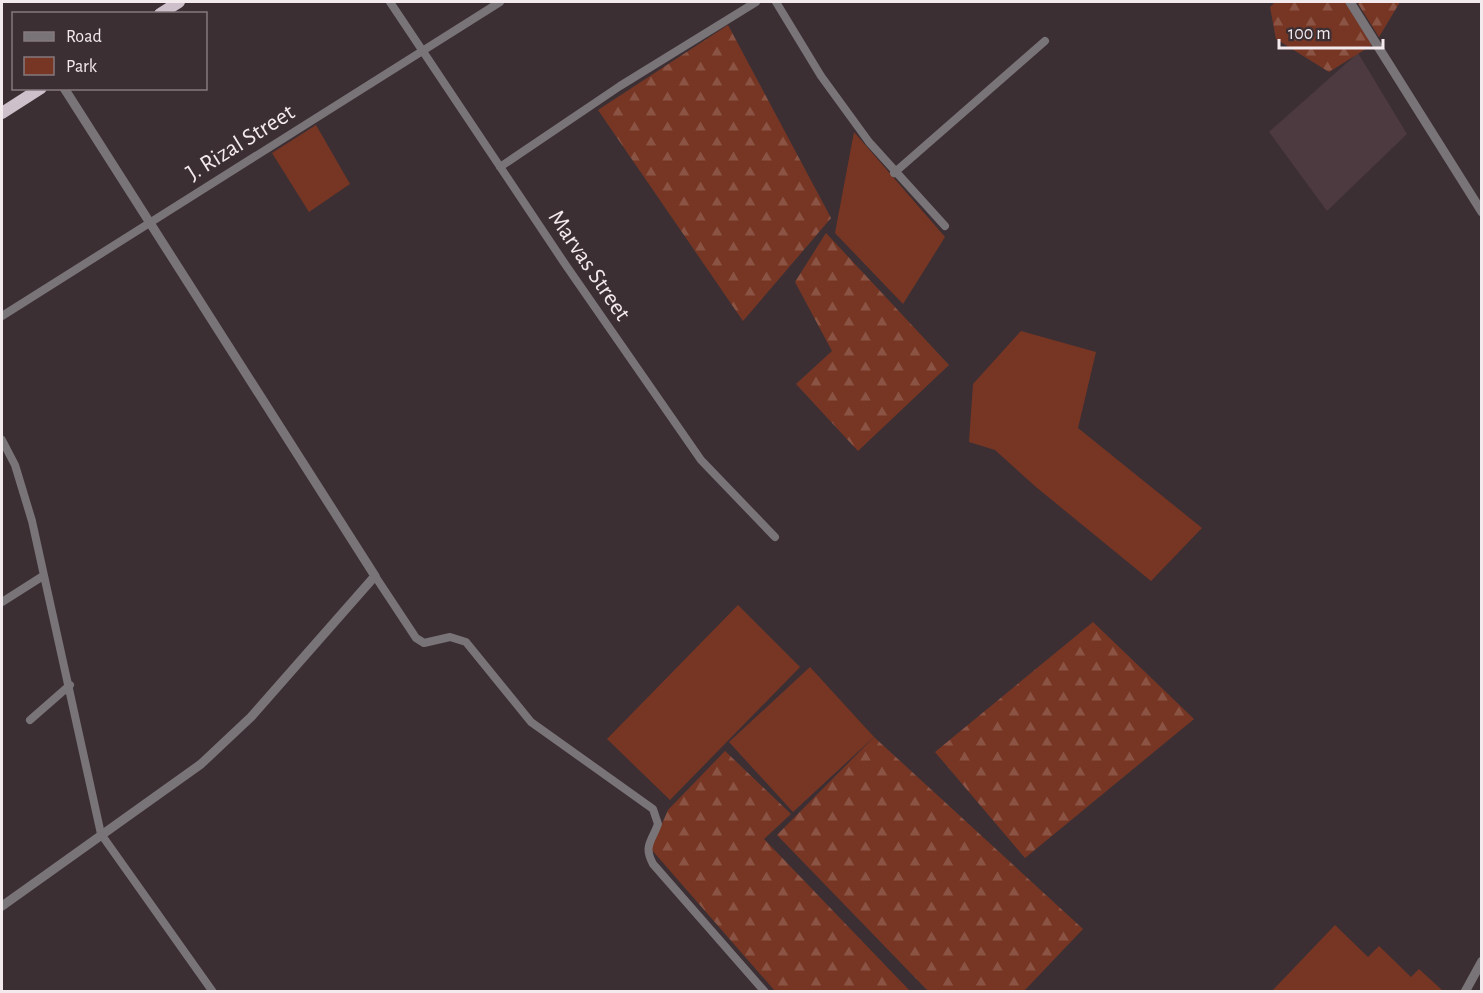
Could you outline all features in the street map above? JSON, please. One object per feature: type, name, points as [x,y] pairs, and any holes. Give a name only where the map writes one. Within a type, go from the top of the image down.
[{"type":"highway","points":[[163,12],[179,2]]},
{"type":"highway","points":[[2,113],[38,90]]},
{"type":"street","name":"Marvas Street","points":[[390,2],[701,460],[775,537]]},
{"type":"street","name":"J. Rizal Street","points":[[2,316],[500,2]]},
{"type":"street","points":[[500,167],[620,86],[756,2]]},
{"type":"street","points":[[776,2],[836,98],[894,173],[945,226]]},
{"type":"street","points":[[1350,2],[1482,212]]},
{"type":"street","points":[[894,173],[1045,41]]},
{"type":"street","points":[[65,90],[416,638],[424,643],[450,637],[466,642],[531,722],[653,809],[657,814],[658,824],[649,841],[647,851],[653,864],[765,992]]},
{"type":"street","points":[[2,440],[15,465],[32,521],[70,685],[101,834],[213,992]]},
{"type":"street","points":[[2,602],[43,576]]},
{"type":"street","points":[[2,906],[101,834],[180,781],[223,744],[251,717],[375,576]]},
{"type":"street","points":[[30,720],[70,685]]},
{"type":"street","points":[[1466,992],[1482,961]]},
{"type":"shaded area","points":[[1358,53],[1407,134],[1327,211],[1269,132]]},
{"type":"green space","points":[[1275,2],[1345,2],[1372,45],[1329,72],[1276,39],[1270,7]]},
{"type":"green space","points":[[1357,2],[1400,2],[1379,37]]},
{"type":"green space","points":[[728,25],[831,218],[743,321],[598,110]]},
{"type":"green space","points":[[316,125],[350,184],[309,212],[272,153]]},
{"type":"green space","points":[[854,132],[945,237],[903,304],[835,233]]},
{"type":"green space","points":[[826,233],[949,365],[858,451],[796,384],[832,351],[795,282]]},
{"type":"green space","points":[[1021,331],[1096,352],[1078,428],[1202,528],[1151,581],[1036,487],[995,450],[969,442],[973,384]]},
{"type":"green space","points":[[738,605],[800,667],[670,800],[607,739]]},
{"type":"green space","points":[[1093,622],[1194,719],[1025,858],[935,752]]},
{"type":"green space","points":[[810,667],[874,737],[793,812],[729,742]]},
{"type":"green space","points":[[874,737],[1083,929],[1024,991],[928,991],[777,835]]},
{"type":"green space","points":[[725,751],[791,814],[764,839],[910,991],[775,991],[651,849],[668,810]]},
{"type":"green space","points":[[1335,925],[1368,957],[1379,946],[1411,977],[1419,969],[1443,991],[1272,991]]}]
